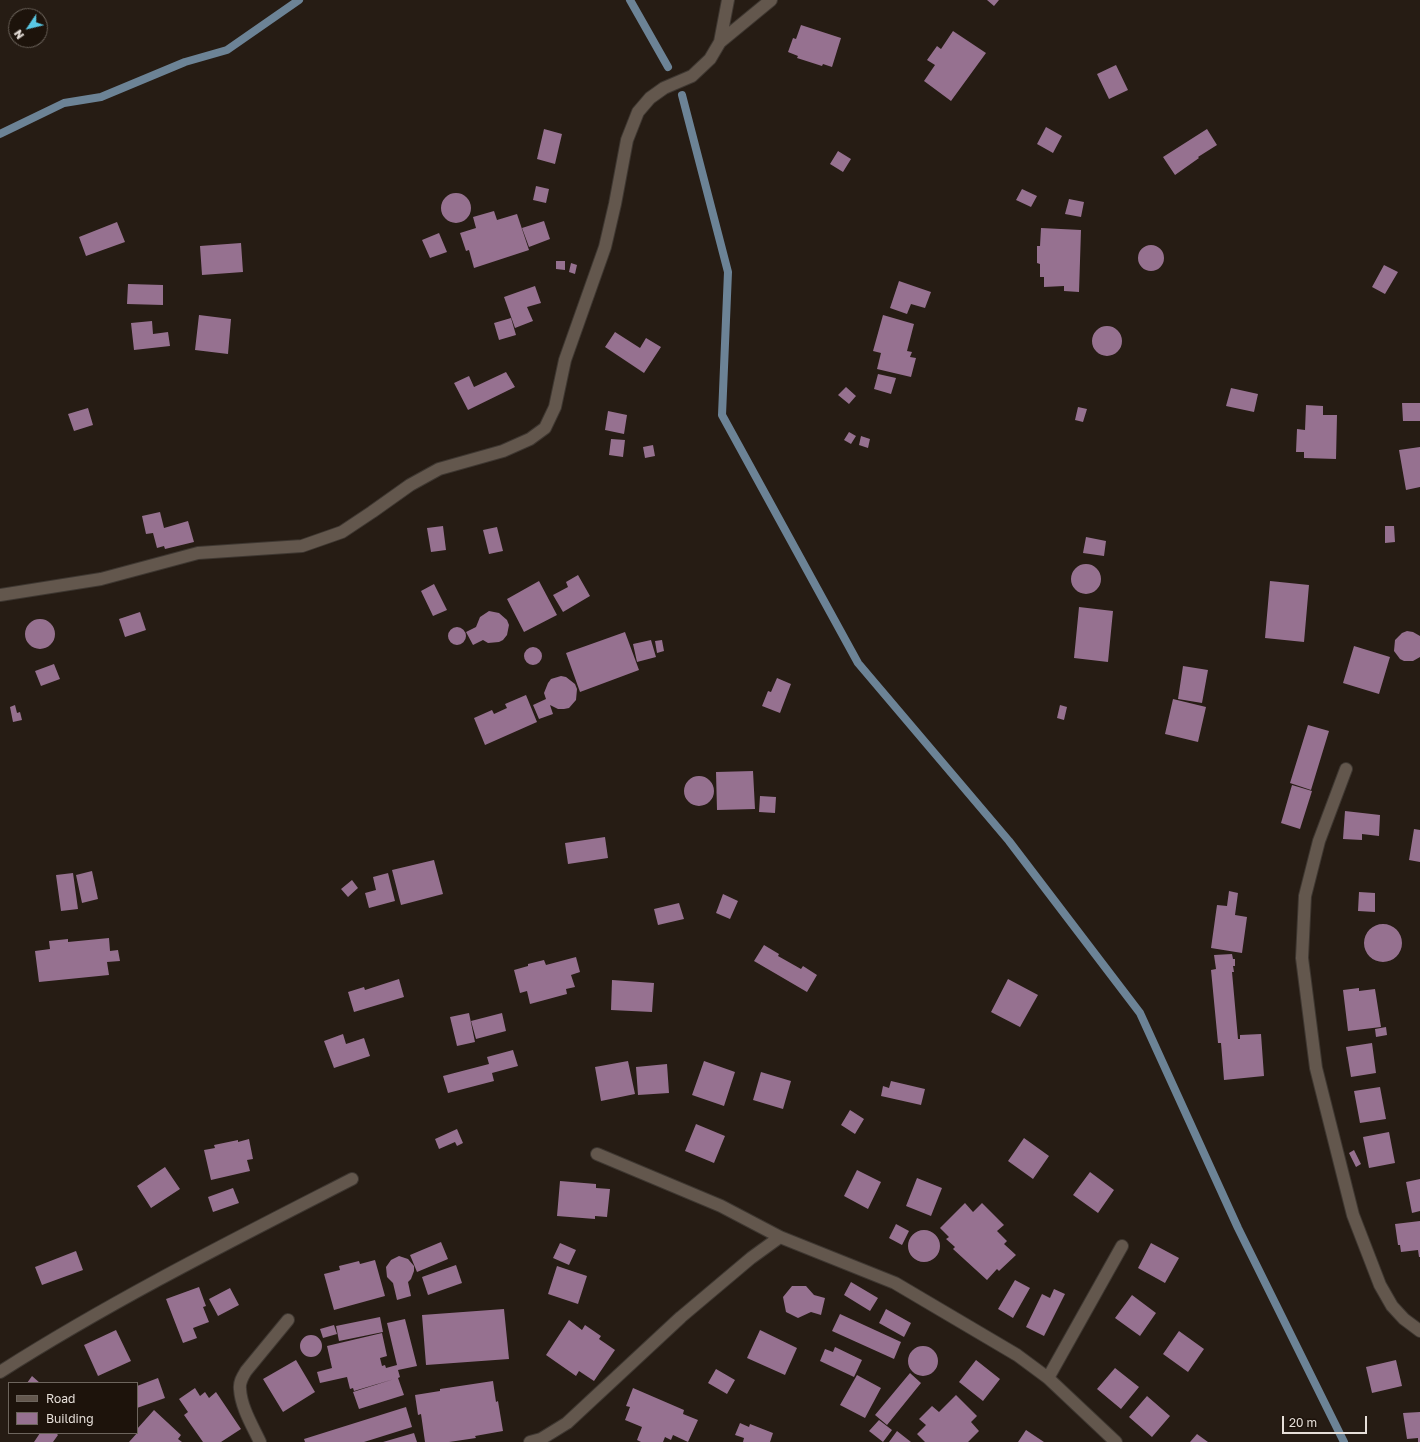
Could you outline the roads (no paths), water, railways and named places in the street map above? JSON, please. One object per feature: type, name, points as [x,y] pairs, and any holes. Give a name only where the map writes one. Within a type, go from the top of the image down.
[{"type":"street","points":[[720,42],[728,0]]},
{"type":"street","points":[[0,595],[101,578],[198,553],[302,546],[342,532],[410,485],[439,469],[503,451],[530,439],[545,428],[555,406],[565,360],[605,247],[627,140],[638,112],[650,98],[664,88],[692,76],[710,59],[720,42],[770,0]]},
{"type":"street","points":[[1346,768],[1318,841],[1305,896],[1302,958],[1316,1068],[1353,1215],[1380,1286],[1392,1306],[1404,1319],[1420,1331]]},
{"type":"street","points":[[597,1154],[721,1206],[780,1237],[895,1283],[1017,1354],[1048,1378],[1116,1442]]},
{"type":"street","points":[[0,1372],[38,1348],[171,1272],[352,1179]]},
{"type":"street","points":[[530,1442],[541,1439],[567,1423],[681,1317],[751,1258],[780,1237]]},
{"type":"street","points":[[1048,1378],[1122,1246]]},
{"type":"street","points":[[260,1442],[244,1410],[239,1388],[241,1379],[288,1320]]},
{"type":"waterway","points":[[0,134],[64,103],[101,97],[185,62],[227,50],[299,0]]},
{"type":"waterway","points":[[630,0],[668,67]]},
{"type":"waterway","points":[[682,95],[728,272],[722,415],[858,663],[1009,841],[1140,1013],[1238,1228],[1344,1442]]}]
